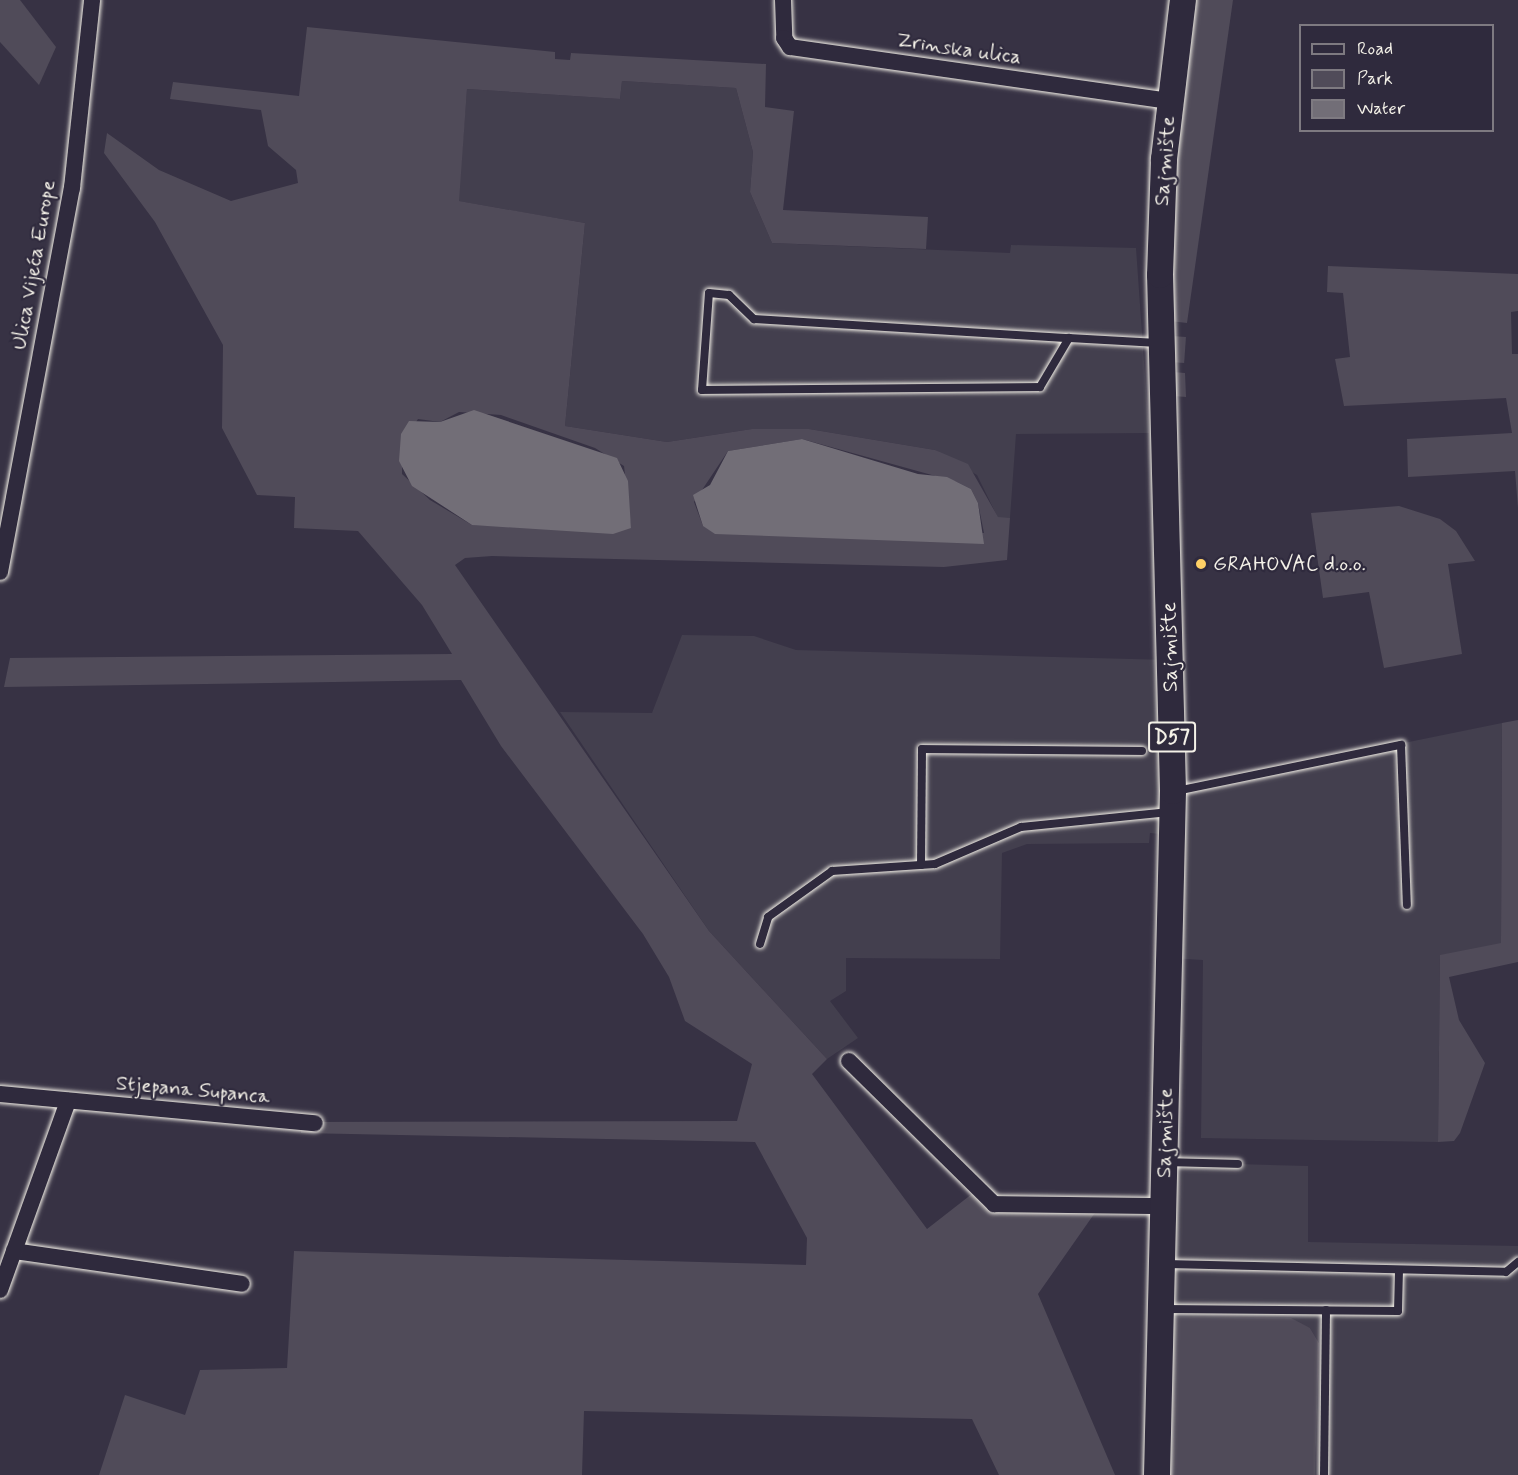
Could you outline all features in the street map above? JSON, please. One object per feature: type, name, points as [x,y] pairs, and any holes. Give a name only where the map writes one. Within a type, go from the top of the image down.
[{"type":"main road","name":"Sajmište","points":[[1157,1475],[1173,801],[1161,213],[1170,101],[1183,0]]},
{"type":"street","name":"Ulica Vijeća Europe","points":[[0,572],[72,188],[92,0]]},
{"type":"street","name":"Zrinska ulica","points":[[783,0],[784,38],[790,47],[1170,101]]},
{"type":"street","points":[[849,1061],[994,1204],[1163,1206]]},
{"type":"street","name":"Stjepana Supanca","points":[[0,1094],[315,1123]]},
{"type":"street","points":[[0,1290],[68,1101]]},
{"type":"street","points":[[14,1251],[242,1284]]},
{"type":"lane","points":[[1069,338],[1040,387],[702,390],[709,293],[729,295],[754,319],[1069,338],[1162,344]]},
{"type":"lane","points":[[760,944],[768,917],[832,871],[921,865],[960,857],[1021,827],[1173,801],[1194,791],[1401,745],[1407,905]]},
{"type":"lane","points":[[921,865],[922,749],[1142,751]]},
{"type":"lane","points":[[1164,1162],[1239,1164]]},
{"type":"lane","points":[[1162,1263],[1506,1272],[1518,1262]]},
{"type":"lane","points":[[1161,1308],[1398,1311],[1399,1270]]},
{"type":"lane","points":[[1324,1475],[1326,1310]]},
{"type":"shaded area","points":[[622,81],[736,88],[753,152],[750,192],[772,243],[1010,253],[1011,245],[1136,248],[1149,433],[1016,434],[1010,518],[998,518],[977,475],[935,450],[809,429],[752,429],[667,442],[565,426],[585,223],[458,201],[467,89],[620,99]]},
{"type":"shaded area","points":[[682,635],[754,636],[796,650],[1170,660],[1173,790],[1502,723],[1501,944],[1440,956],[1438,1142],[1201,1138],[1203,960],[1169,958],[1172,835],[1150,833],[1149,843],[1027,844],[1002,853],[1000,959],[846,958],[846,991],[830,1001],[858,1038],[827,1059],[709,931],[560,712],[652,713]]},
{"type":"shaded area","points":[[1164,1162],[1308,1166],[1308,1242],[1518,1246],[1518,1475],[1315,1475],[1319,1343],[1310,1328],[1161,1317]]},
{"type":"green space","points":[[0,0],[20,0],[56,47],[39,85],[0,42]]},
{"type":"green space","points":[[1191,0],[1233,0],[1187,323],[1170,321],[1173,189]]},
{"type":"green space","points":[[307,27],[555,52],[555,59],[570,60],[571,53],[766,64],[765,107],[794,111],[783,210],[928,217],[926,249],[772,243],[750,192],[753,152],[736,88],[622,81],[620,99],[467,89],[459,201],[585,223],[565,426],[667,442],[752,429],[809,429],[935,450],[968,464],[998,517],[1010,518],[1007,560],[944,567],[492,556],[465,558],[455,565],[709,931],[827,1059],[812,1074],[927,1229],[977,1190],[984,1199],[1099,1207],[1038,1294],[1115,1475],[999,1475],[972,1419],[584,1411],[582,1475],[99,1475],[125,1395],[185,1415],[200,1370],[287,1368],[294,1251],[806,1265],[807,1238],[755,1142],[301,1133],[301,1122],[737,1121],[752,1064],[685,1021],[669,977],[643,934],[501,746],[461,680],[4,687],[10,658],[452,654],[422,605],[358,531],[294,528],[295,497],[257,495],[222,428],[223,345],[155,222],[104,153],[107,133],[159,170],[231,201],[298,183],[296,170],[268,146],[261,110],[170,99],[173,82],[299,96]],"holes":[[[459,412],[501,415],[595,448],[624,466],[631,528],[472,525],[430,500],[402,474],[402,444],[418,419],[440,422]],[[802,439],[957,482],[971,489],[978,503],[984,533],[703,526],[694,502],[728,451]]]},
{"type":"green space","points":[[1328,266],[1518,274],[1518,311],[1511,312],[1512,354],[1518,354],[1518,508],[1515,471],[1408,477],[1407,439],[1512,433],[1506,398],[1344,406],[1335,359],[1350,357],[1343,293],[1327,292]]},
{"type":"green space","points":[[1172,336],[1186,337],[1184,363],[1170,362]]},
{"type":"green space","points":[[1173,372],[1185,373],[1186,397],[1173,396]]},
{"type":"green space","points":[[1399,506],[1440,519],[1456,531],[1475,561],[1448,564],[1462,654],[1384,668],[1369,592],[1323,598],[1311,513]]},
{"type":"green space","points":[[1518,720],[1518,962],[1449,977],[1459,1020],[1485,1063],[1460,1133],[1454,1141],[1438,1142],[1440,955],[1501,943],[1502,723]]},
{"type":"green space","points":[[1161,1317],[1291,1318],[1310,1328],[1319,1343],[1315,1475],[1157,1475]]},
{"type":"water","points":[[474,410],[617,458],[628,481],[631,528],[613,534],[472,525],[412,486],[399,461],[401,434],[409,421],[440,422]]},
{"type":"water","points":[[802,439],[918,474],[947,477],[971,489],[978,503],[984,544],[715,534],[703,526],[693,495],[710,485],[728,451]]},
{"type":"place","name":"GRAHOVAC d.o.o.","points":[[1201,564]]}]
